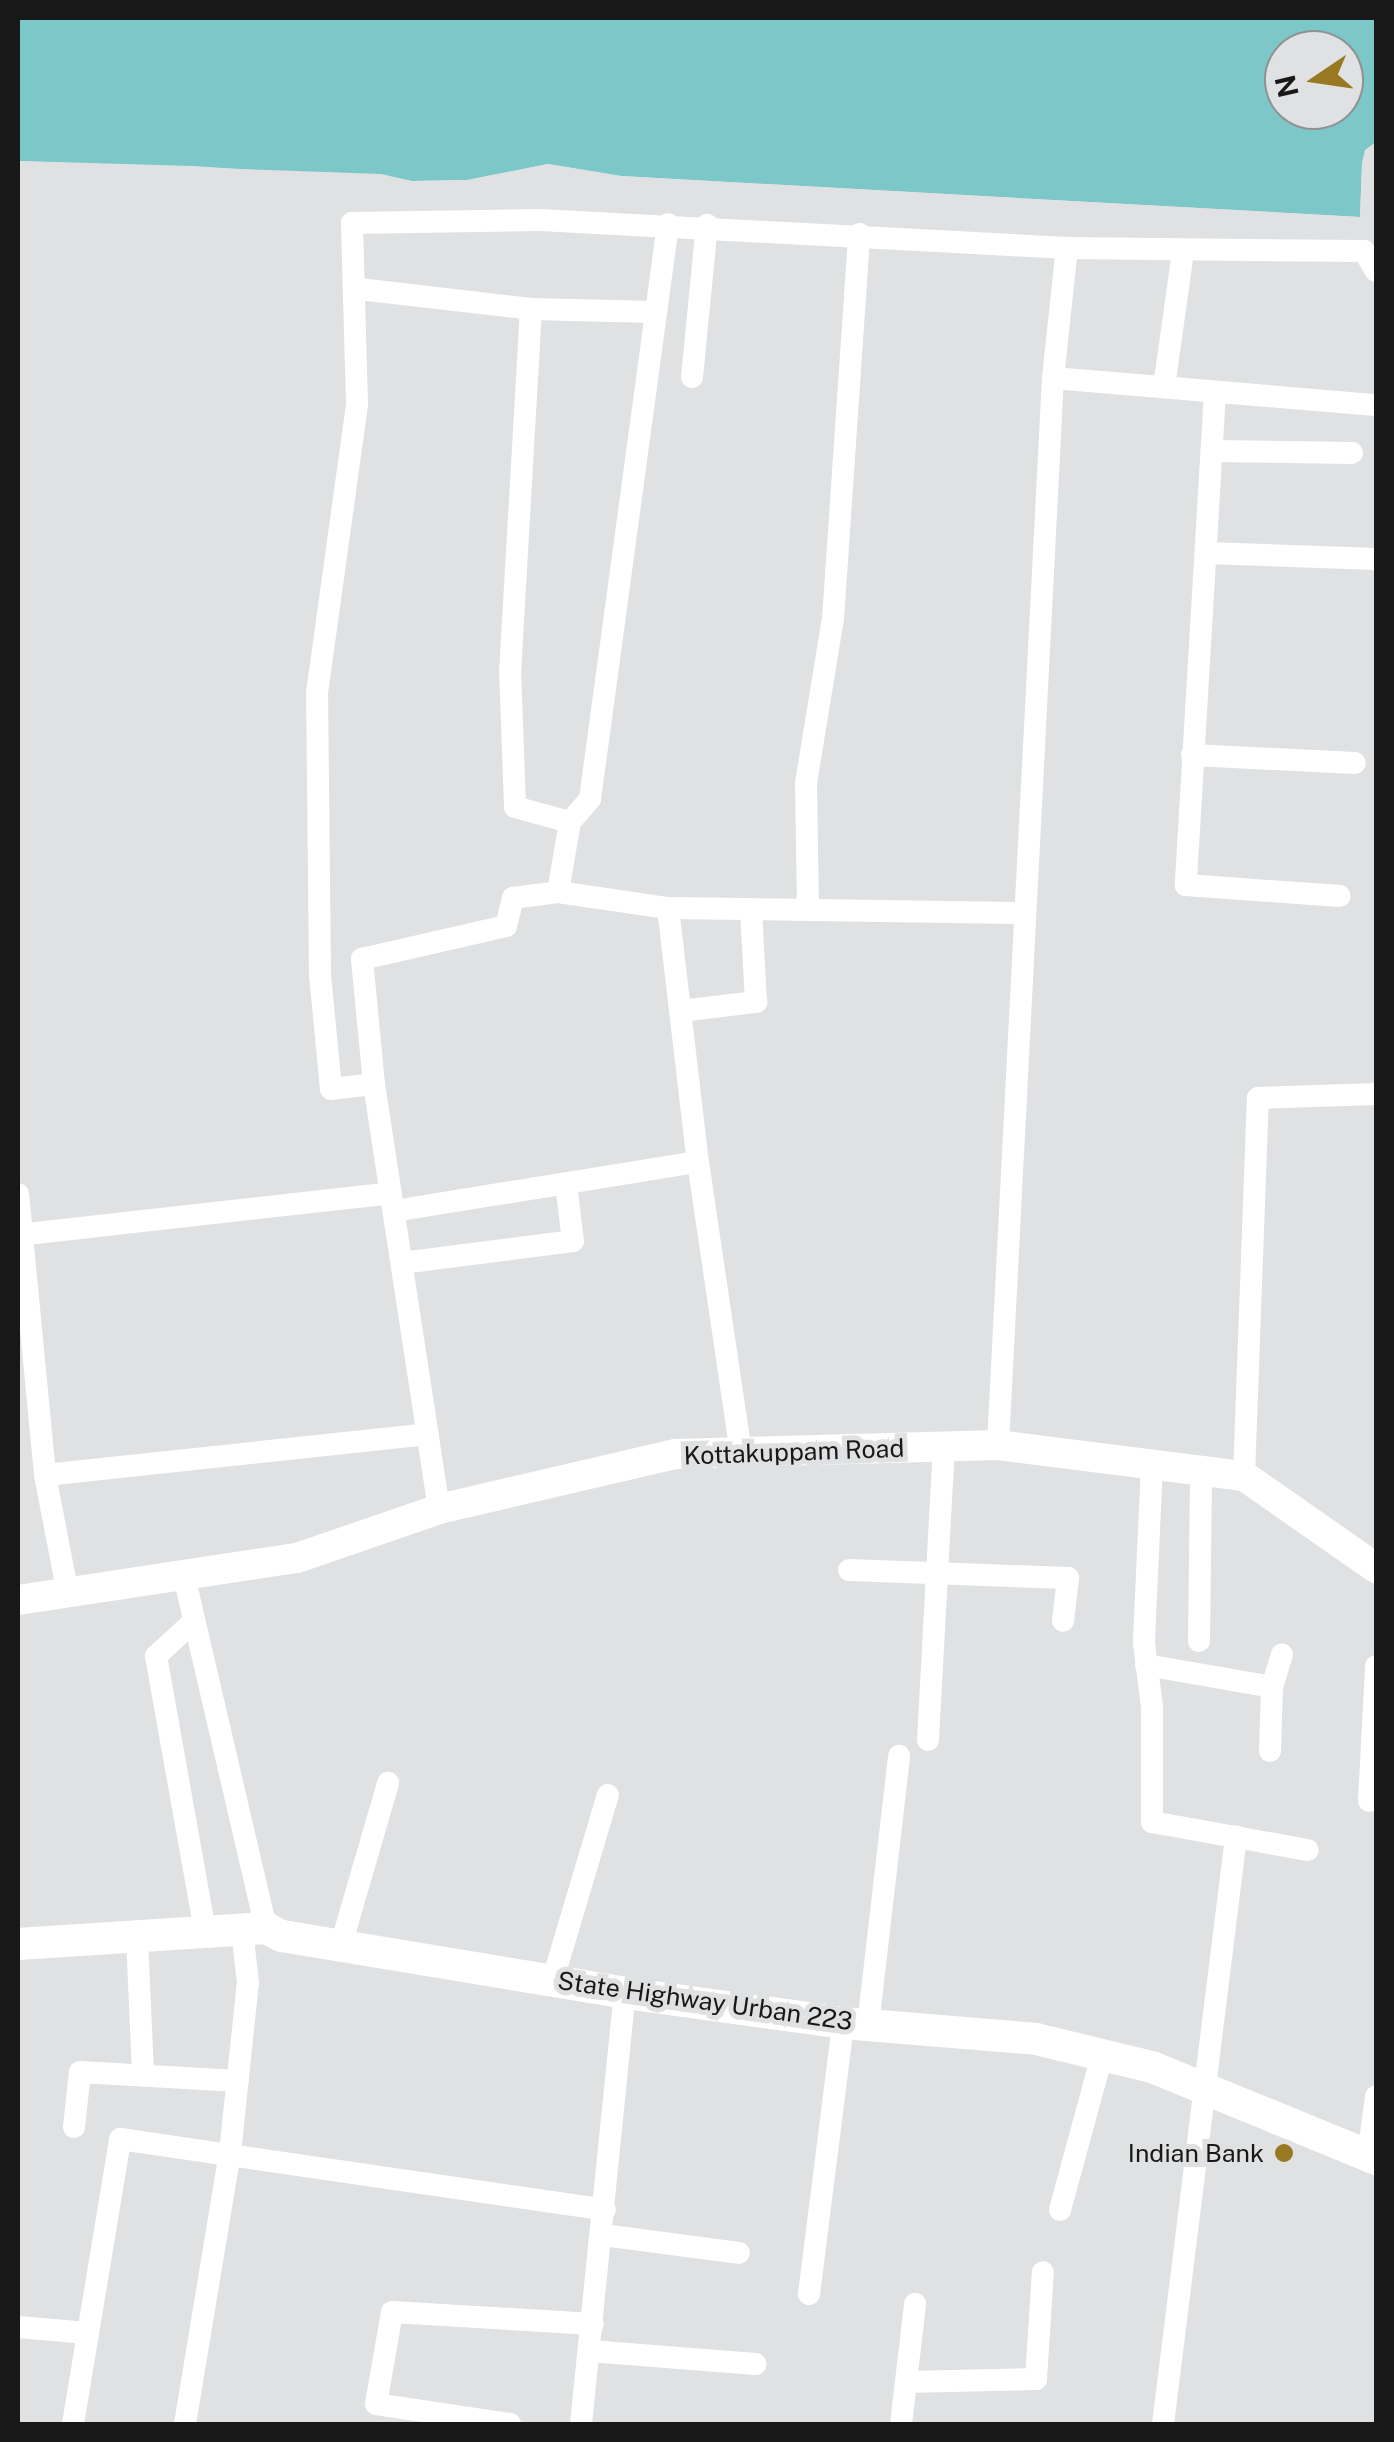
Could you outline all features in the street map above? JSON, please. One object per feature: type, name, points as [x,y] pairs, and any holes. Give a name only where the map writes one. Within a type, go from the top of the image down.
[{"type":"main road","name":"State Highway Urban 223","points":[[18,1944],[254,1929],[626,1992],[856,2024],[1036,2039],[1102,2055],[1205,2090],[1372,2157]]},
{"type":"street","points":[[374,1084],[331,1088],[320,974],[317,693],[357,404],[359,288],[352,223],[707,225],[1067,248],[1364,251],[1376,271]]},
{"type":"street","points":[[558,892],[570,822],[590,799],[668,224]]},
{"type":"street","points":[[692,377],[707,225]]},
{"type":"street","points":[[808,910],[806,783],[833,619],[859,234]]},
{"type":"street","points":[[998,1445],[1054,378],[1067,248]]},
{"type":"street","points":[[1164,388],[1183,251]]},
{"type":"street","points":[[359,288],[531,309],[655,312]]},
{"type":"street","points":[[531,309],[510,670],[515,807],[570,822]]},
{"type":"street","points":[[1054,378],[1376,405]]},
{"type":"street","points":[[1215,392],[1186,885],[1340,896]]},
{"type":"street","points":[[1212,451],[1352,453]]},
{"type":"street","points":[[1207,553],[1376,559]]},
{"type":"street","points":[[1192,754],[1355,763]]},
{"type":"street","points":[[439,1509],[374,1084],[362,959],[506,926],[513,898],[558,892],[668,908],[1025,913]]},
{"type":"street","points":[[668,908],[698,1162],[741,1452]]},
{"type":"street","points":[[680,1010],[756,1002],[751,909]]},
{"type":"street","points":[[1244,1476],[1258,1098],[1376,1094]]},
{"type":"street","points":[[20,1235],[566,1184],[698,1162]]},
{"type":"street","points":[[402,1263],[573,1241],[566,1184]]},
{"type":"street","points":[[18,1194],[45,1475],[68,1594]]},
{"type":"street","points":[[45,1475],[428,1434]]},
{"type":"street","name":"Kottakuppam Road","points":[[18,1600],[297,1558],[439,1509],[676,1454],[998,1445],[1244,1476],[1376,1568]]},
{"type":"street","points":[[928,1740],[944,1447]]},
{"type":"street","points":[[1152,1464],[1146,1664],[1152,1822],[1308,1850]]},
{"type":"street","points":[[1199,1641],[1201,1470]]},
{"type":"street","points":[[850,1570],[1068,1578],[1064,1621]]},
{"type":"street","points":[[184,1576],[254,1929],[230,2153],[185,2424]]},
{"type":"street","points":[[194,1622],[156,1656],[205,1932]]},
{"type":"street","points":[[1270,1751],[1272,1687],[1282,1654]]},
{"type":"street","points":[[1146,1664],[1272,1687]]},
{"type":"street","points":[[1369,1801],[1376,1666]]},
{"type":"street","points":[[808,2294],[899,1756]]},
{"type":"street","points":[[341,1945],[388,1783]]},
{"type":"street","points":[[554,1979],[608,1795]]},
{"type":"street","points":[[1163,2424],[1236,1837]]},
{"type":"street","points":[[137,1936],[143,2076]]},
{"type":"street","points":[[581,2424],[626,1992]]},
{"type":"street","points":[[1060,2210],[1102,2055]]},
{"type":"street","points":[[74,2127],[80,2072],[238,2081]]},
{"type":"street","points":[[1372,2157],[1376,2097]]},
{"type":"street","points":[[72,2424],[120,2139],[606,2210]]},
{"type":"street","points":[[603,2235],[738,2252]]},
{"type":"street","points":[[906,2382],[1036,2379],[1044,2272]]},
{"type":"street","points":[[901,2424],[915,2304]]},
{"type":"street","points":[[510,2424],[376,2404],[392,2312],[593,2324]]},
{"type":"street","points":[[18,2326],[88,2333]]},
{"type":"street","points":[[590,2351],[755,2364]]},
{"type":"water","points":[[18,18],[1376,18],[1376,142],[1362,163],[1360,217],[621,176],[548,164],[467,180],[412,181],[381,174],[18,161]]},
{"type":"pier","points":[[1376,142],[1367,163],[1360,222],[620,181],[548,169],[468,185],[412,186],[381,179],[18,166],[18,161],[194,166],[412,181],[467,180],[548,164],[621,176],[1360,217],[1362,163],[1365,150]]},
{"type":"place","name":"Indian Bank","points":[[1284,2153]]}]
